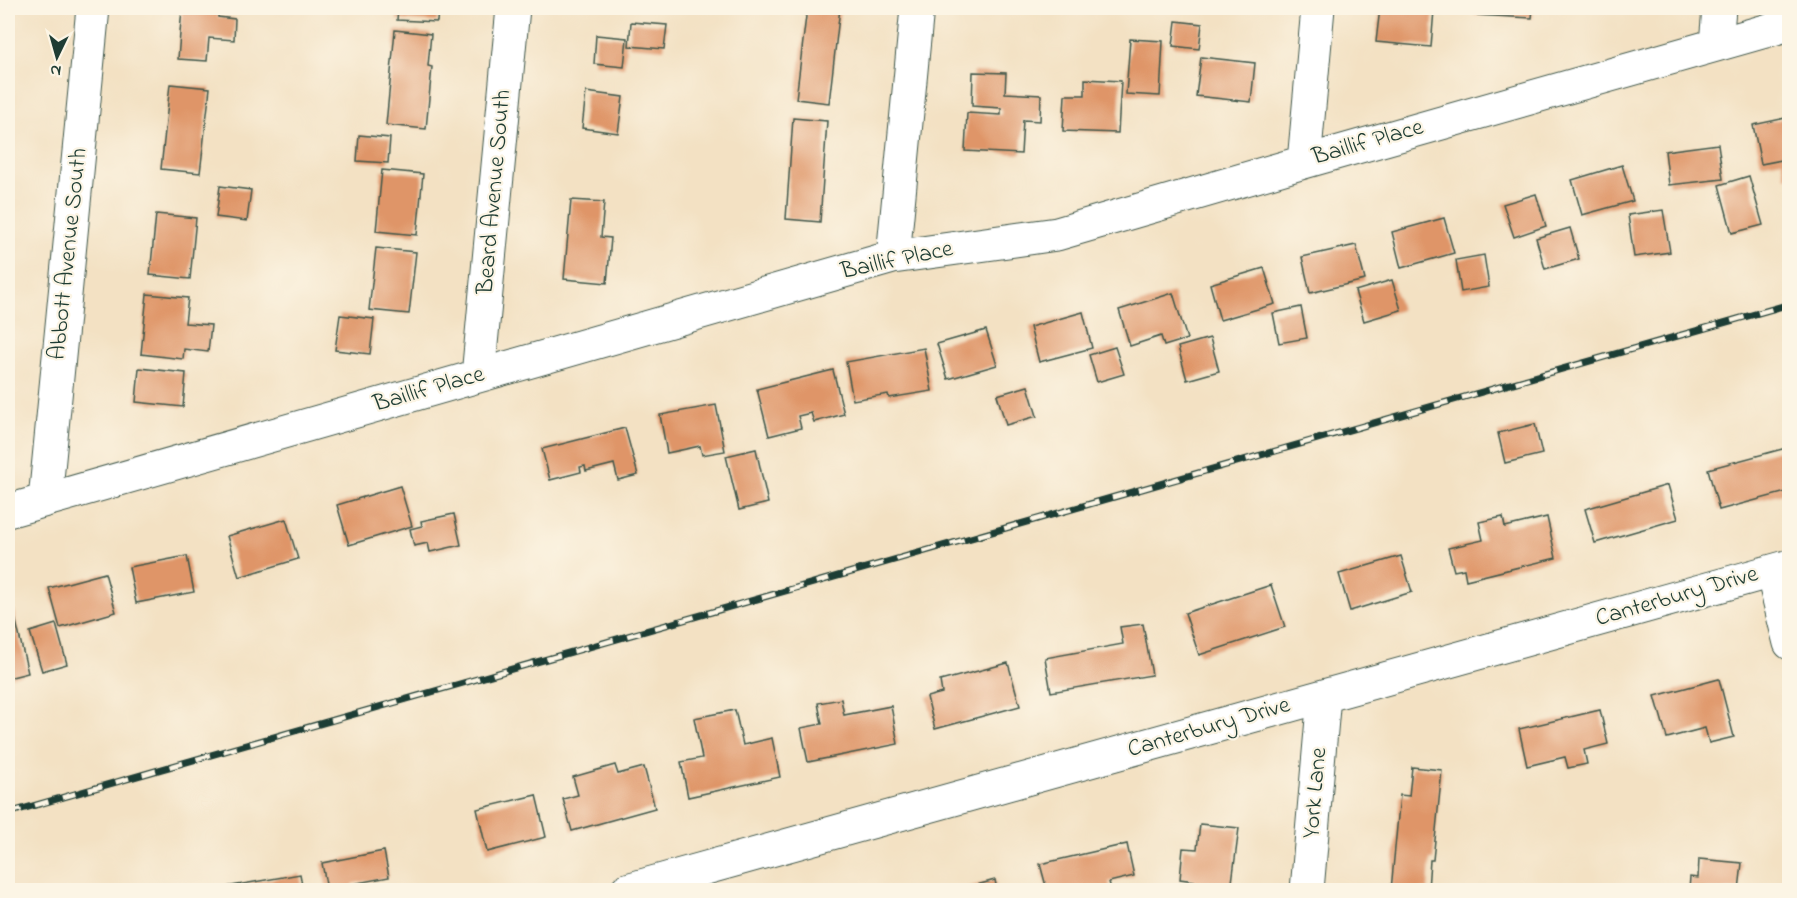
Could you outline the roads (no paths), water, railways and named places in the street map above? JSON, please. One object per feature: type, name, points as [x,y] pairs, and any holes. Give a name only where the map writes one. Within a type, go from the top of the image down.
[{"type":"street","name":"Abbott Avenue South","points":[[45,500],[93,8]]},
{"type":"street","name":"Beard Avenue South","points":[[478,376],[513,8]]},
{"type":"street","points":[[893,256],[917,8]]},
{"type":"street","points":[[1304,162],[1318,8]]},
{"type":"street","points":[[1716,44],[1719,8]]},
{"type":"street","name":"Baillif Place","points":[[8,511],[893,256],[1057,234],[1790,24]]},
{"type":"street","points":[[1781,568],[1790,643]]},
{"type":"street","name":"Canterbury Drive","points":[[627,891],[1781,568]]},
{"type":"street","name":"York Lane","points":[[1307,891],[1324,696]]},
{"type":"railway","points":[[8,813],[1790,304]]}]
